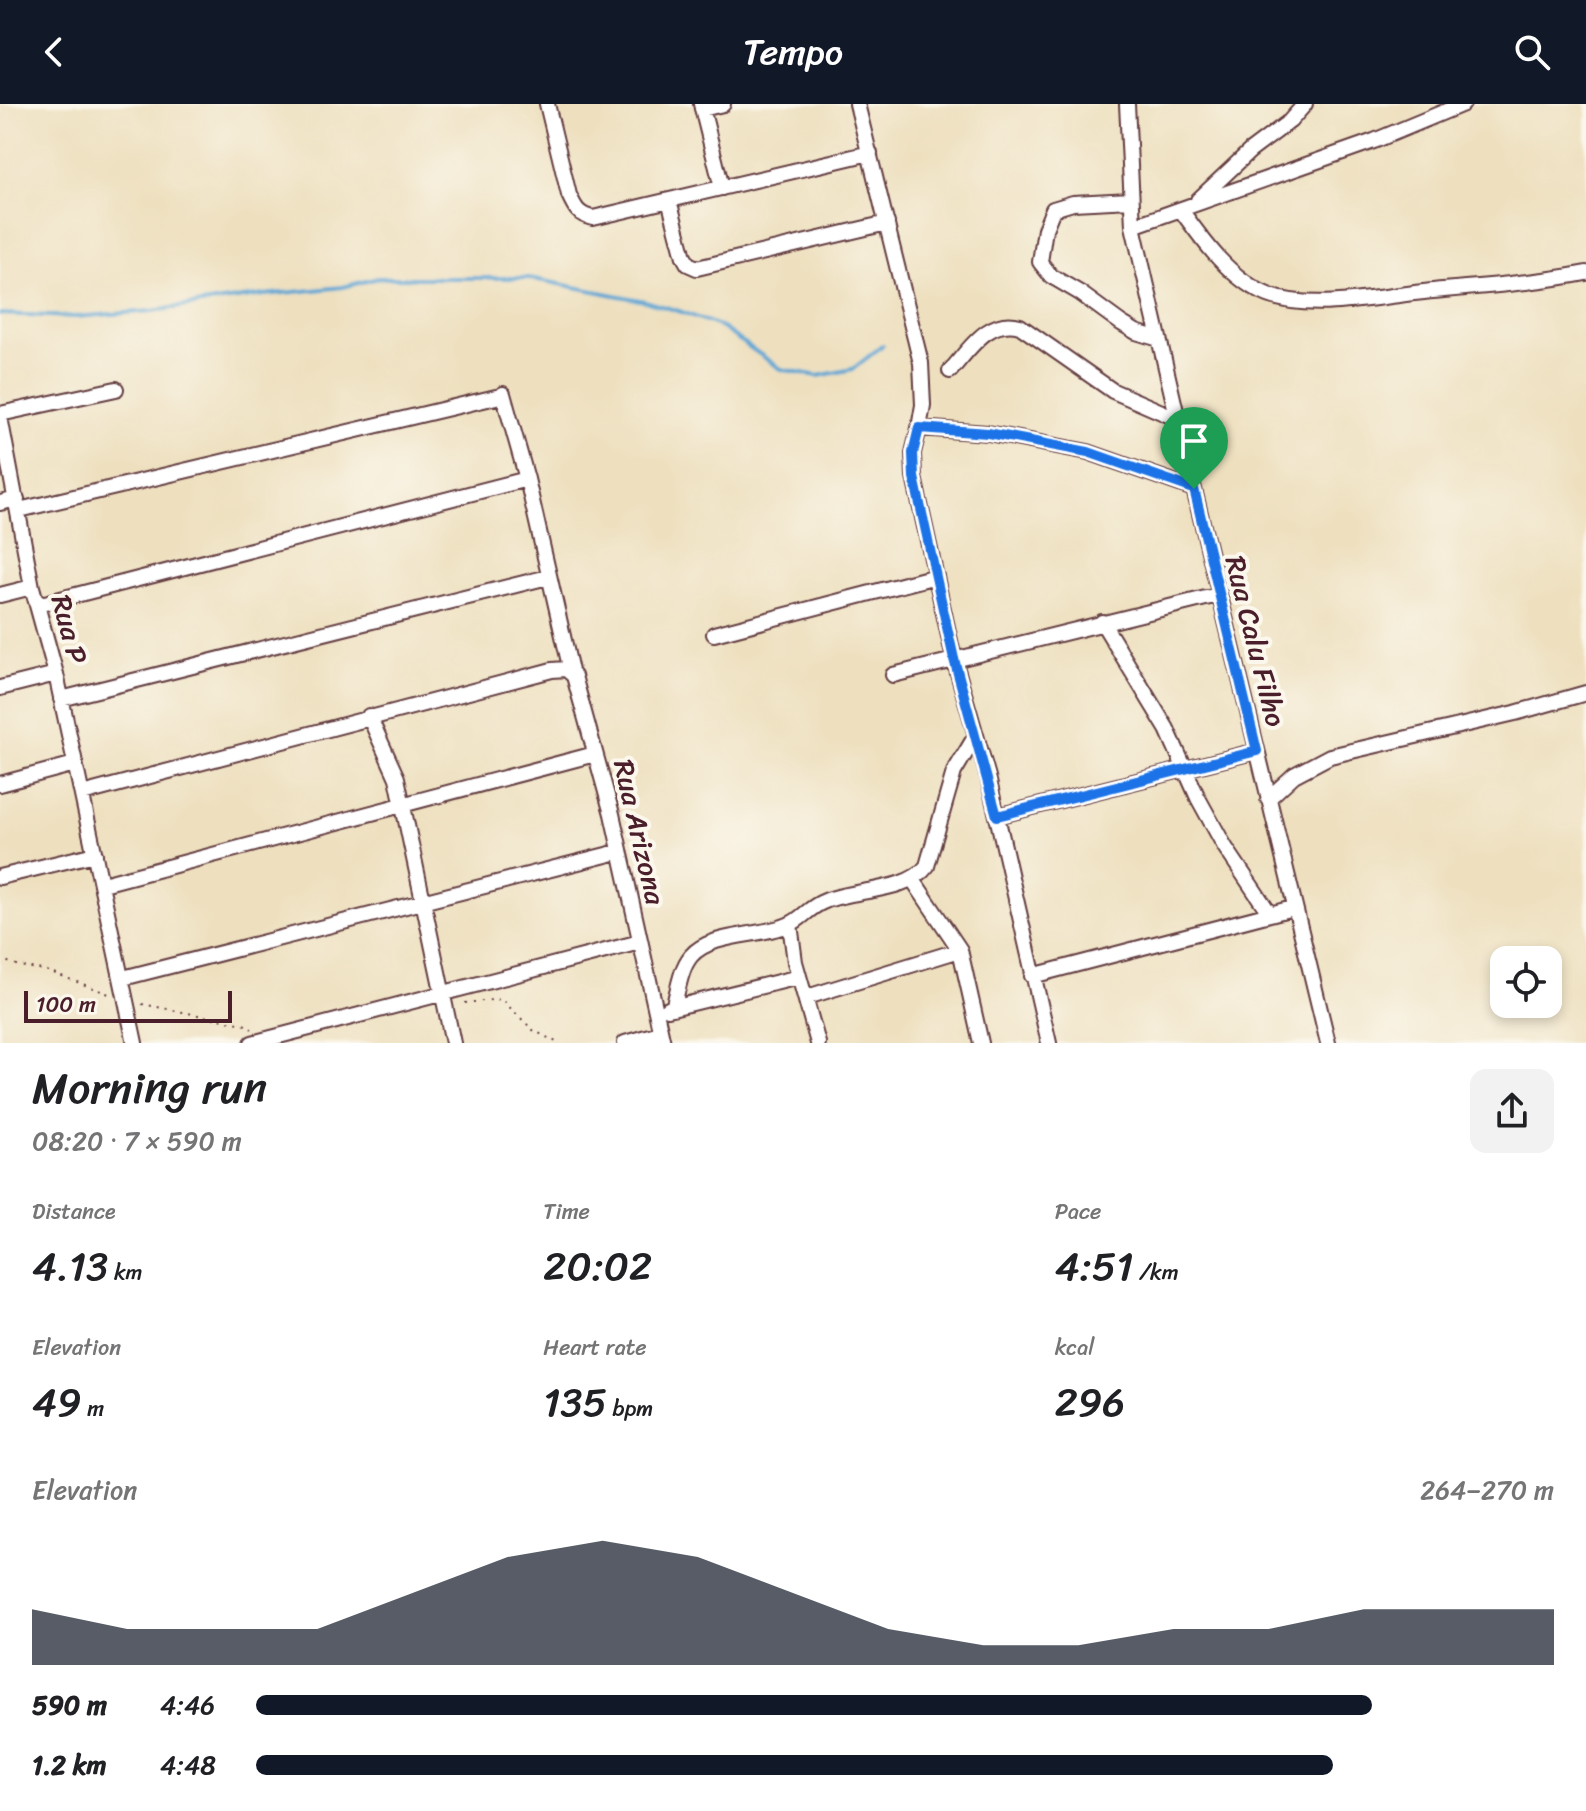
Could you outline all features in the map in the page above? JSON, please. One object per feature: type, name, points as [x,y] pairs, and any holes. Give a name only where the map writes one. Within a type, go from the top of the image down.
[{"type":"street","points":[[547,104],[569,195],[582,216],[593,218],[870,153]]},
{"type":"street","points":[[722,188],[701,106],[723,104]]},
{"type":"street","points":[[857,104],[921,363],[923,405],[913,453],[914,477],[954,659],[997,816],[1049,1043]]},
{"type":"street","name":"Rua Calu Filho","points":[[1127,104],[1133,226],[1218,595],[1328,1043]]},
{"type":"street","points":[[1186,208],[1250,151],[1290,121],[1305,104]]},
{"type":"street","points":[[1133,226],[1374,141],[1463,104]]},
{"type":"street","points":[[669,200],[684,257],[688,264],[697,268],[887,223]]},
{"type":"street","points":[[1131,200],[1073,203],[1053,209],[1045,229],[1040,262],[1051,276],[1121,323],[1136,332],[1159,339]]},
{"type":"street","points":[[1186,208],[1199,236],[1247,283],[1259,291],[1283,299],[1350,300],[1518,284],[1586,273]]},
{"type":"street","points":[[950,371],[972,345],[992,328],[1010,323],[1020,326],[1113,391],[1180,420]]},
{"type":"street","points":[[0,416],[116,389]]},
{"type":"street","name":"Rua Arizona","points":[[18,504],[500,395],[527,479],[571,671],[612,814],[618,852],[662,1038]]},
{"type":"street","name":"Rua P","points":[[0,416],[32,587],[56,674],[135,1043]]},
{"type":"street","points":[[919,428],[988,433],[1088,452],[1194,489]]},
{"type":"street","points":[[37,605],[527,479]]},
{"type":"street","points":[[0,503],[18,504]]},
{"type":"street","points":[[714,634],[936,576]]},
{"type":"street","points":[[61,699],[548,577]]},
{"type":"street","points":[[0,595],[32,587]]},
{"type":"street","points":[[893,675],[1218,595]]},
{"type":"street","points":[[1102,622],[1167,729],[1198,798],[1225,847],[1270,914]]},
{"type":"street","points":[[82,794],[369,716],[552,670],[571,671]]},
{"type":"street","points":[[0,688],[56,674]]},
{"type":"street","points":[[1268,799],[1294,775],[1330,756],[1515,713],[1586,693]]},
{"type":"street","points":[[369,716],[397,778],[453,1043]]},
{"type":"street","points":[[673,1008],[683,972],[692,954],[730,938],[790,924],[808,909],[827,900],[916,877],[927,866],[954,772],[975,737]]},
{"type":"street","points":[[997,816],[1257,751]]},
{"type":"street","points":[[103,884],[595,754]]},
{"type":"street","points":[[0,784],[75,764]]},
{"type":"street","points":[[123,978],[618,852]]},
{"type":"street","points":[[0,877],[95,854]]},
{"type":"street","points":[[916,877],[960,950],[981,1043]]},
{"type":"street","points":[[1032,976],[1293,908]]},
{"type":"street","points":[[790,924],[799,977],[818,1043]]},
{"type":"street","points":[[252,1043],[443,1000],[640,942]]},
{"type":"street","points":[[807,997],[960,950]]},
{"type":"street","points":[[656,1013],[799,977]]},
{"type":"street","points":[[625,1043],[662,1038]]},
{"type":"path","points":[[443,1000],[501,999],[533,1030],[558,1043]]},
{"type":"waterway","points":[[0,314],[75,317],[152,311],[343,287],[378,278],[529,278],[645,301],[682,312],[719,326],[781,369],[818,376],[853,369],[883,345]]},
{"type":"route","points":[[919,428],[988,433],[1088,452],[1194,489],[1257,751],[997,816],[954,659],[914,477],[913,453],[919,428]]}]
